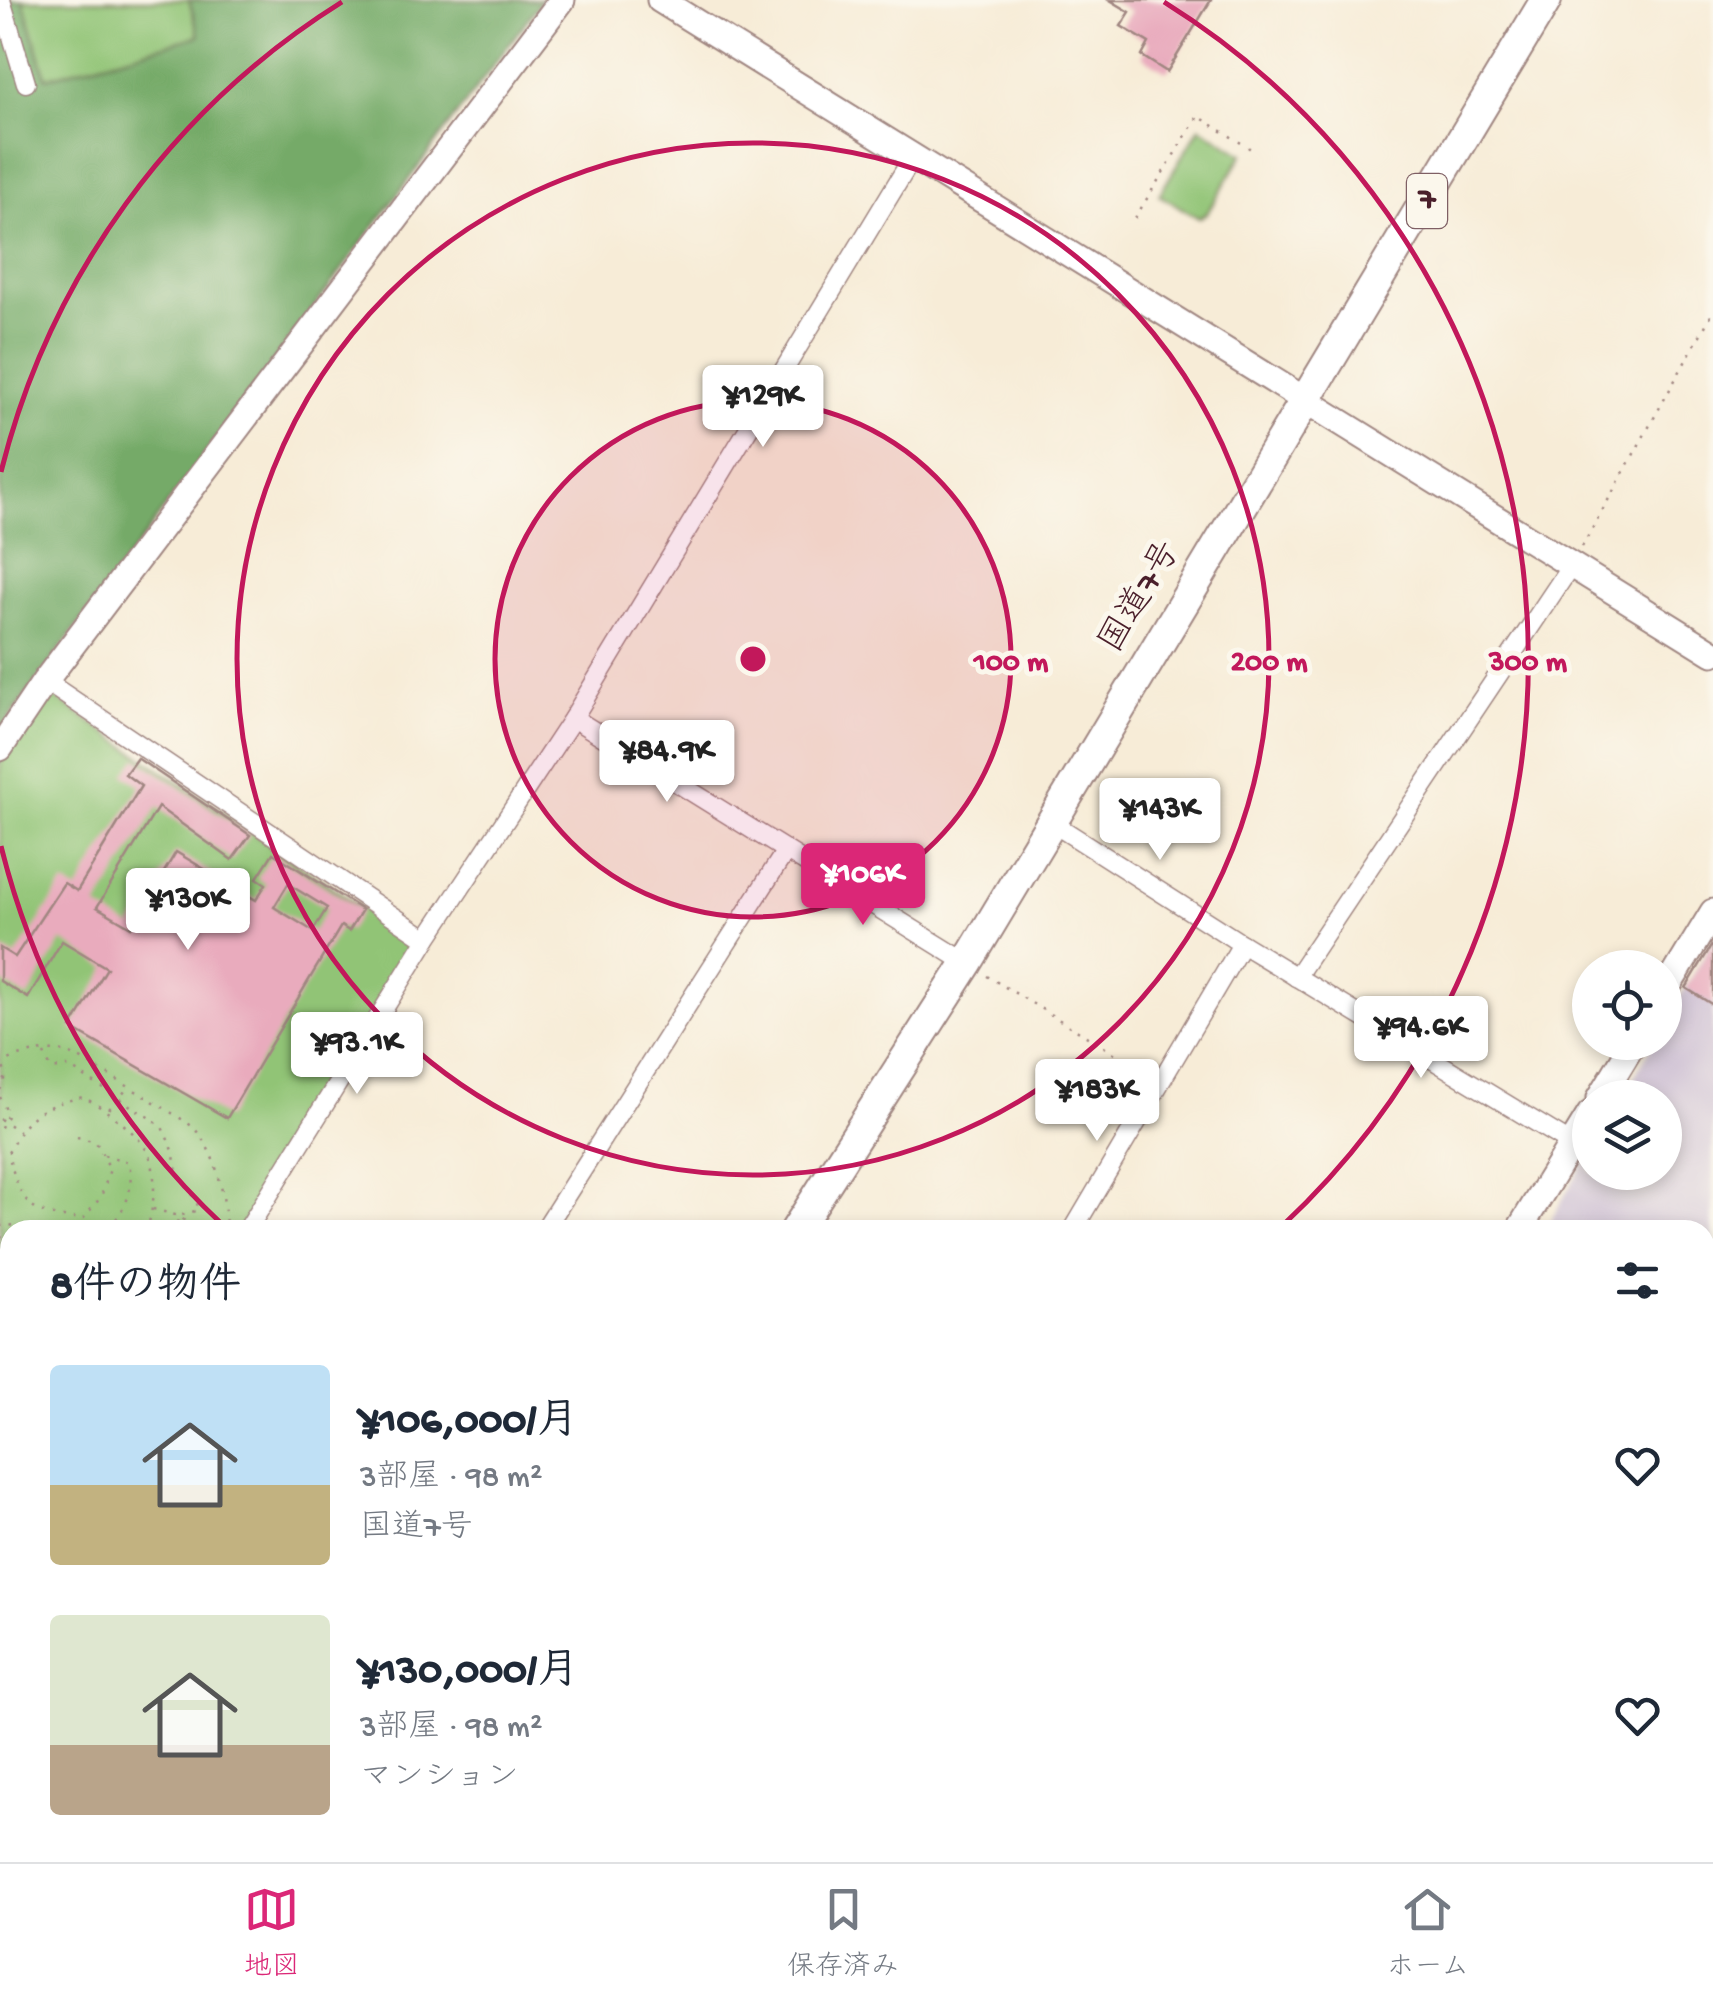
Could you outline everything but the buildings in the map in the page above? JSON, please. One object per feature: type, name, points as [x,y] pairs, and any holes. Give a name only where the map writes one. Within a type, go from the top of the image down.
[{"type":"highway","name":"国道7号","points":[[802,1220],[966,963],[1546,0]]},
{"type":"street","points":[[1,0],[26,83]]},
{"type":"street","points":[[0,748],[46,681],[562,0]]},
{"type":"street","points":[[660,0],[1713,652]]},
{"type":"street","points":[[253,1220],[428,939],[574,718],[913,156]]},
{"type":"street","points":[[1296,977],[1571,566]]},
{"type":"street","points":[[46,681],[428,939]]},
{"type":"street","points":[[574,718],[966,963]]},
{"type":"street","points":[[1051,822],[1242,944],[1572,1144],[1525,1220]]},
{"type":"street","points":[[550,1220],[785,852]]},
{"type":"street","points":[[1682,963],[1713,912]]},
{"type":"street","points":[[1079,1220],[1242,944]]},
{"type":"path","points":[[1135,218],[1198,116],[1254,151]]},
{"type":"path","points":[[1571,566],[1713,312]]},
{"type":"path","points":[[1706,324],[1713,329]]},
{"type":"path","points":[[966,963],[1161,1082]]},
{"type":"path","points":[[0,1090],[6,1077],[1,1063],[28,1052],[68,1053],[192,1126],[206,1146],[225,1197],[226,1220]]},
{"type":"path","points":[[44,1053],[50,1069],[70,1066],[161,1125],[173,1150],[177,1173],[197,1201],[198,1210],[179,1216]]},
{"type":"path","points":[[108,1110],[128,1088]]},
{"type":"path","points":[[0,1097],[8,1114],[0,1130]]},
{"type":"path","points":[[77,1136],[96,1142],[110,1169],[102,1197],[83,1219],[45,1216],[18,1190],[8,1153],[23,1124],[50,1105],[83,1097],[108,1110],[149,1154],[156,1202],[150,1220]]},
{"type":"path","points":[[0,1119],[19,1131]]},
{"type":"path","points":[[0,1153],[10,1161]]},
{"type":"path","points":[[102,1154],[128,1162],[133,1184],[125,1207],[114,1220]]},
{"type":"path","points":[[153,1210],[184,1220]]},
{"type":"path","points":[[178,1220],[179,1216]]},
{"type":"shaded area","points":[[1713,940],[1713,1220],[1551,1220],[1572,1183],[1572,1190],[1682,1190],[1682,1080],[1632,1080],[1644,1060],[1682,1060],[1682,994]]},
{"type":"green space","points":[[0,0],[23,0],[46,78],[199,36],[189,0],[542,0],[0,731]]},
{"type":"green space","points":[[23,0],[189,0],[199,36],[46,78]]},
{"type":"green space","points":[[1200,127],[1243,154],[1207,213],[1199,218],[1159,195]]},
{"type":"green space","points":[[47,692],[358,905],[420,942],[246,1220],[0,1220],[0,762]]}]
